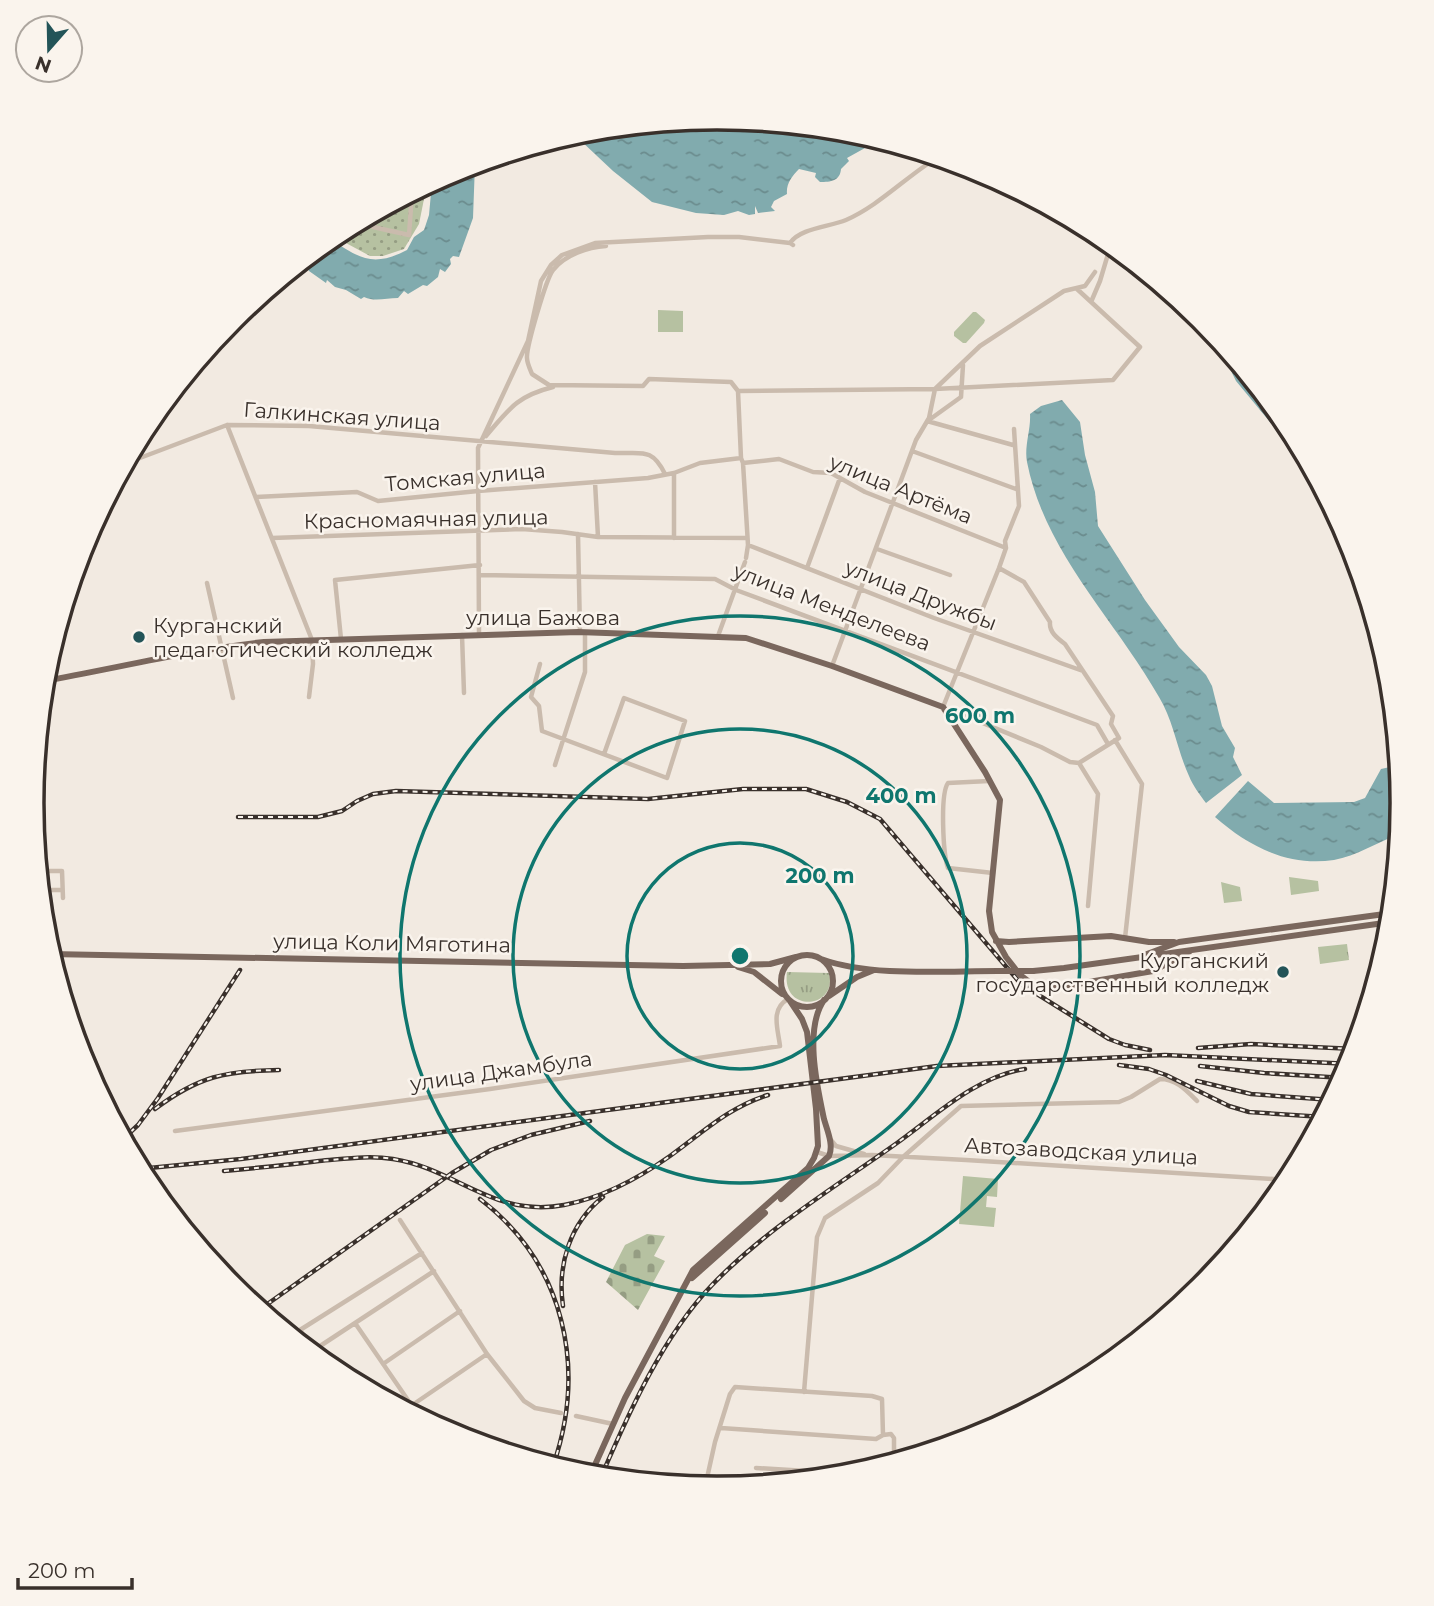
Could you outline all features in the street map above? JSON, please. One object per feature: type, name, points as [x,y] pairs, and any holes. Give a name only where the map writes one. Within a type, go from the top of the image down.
[{"type":"main road","name":"улица Бажова","points":[[56,679],[222,646],[264,642],[582,632],[718,636],[755,640],[943,707]]},
{"type":"main road","points":[[943,707],[991,781],[1000,800],[989,920],[996,941],[1020,975],[1034,986],[1044,989],[1153,971],[1190,951]]},
{"type":"main road","points":[[996,941],[1111,936],[1179,942],[1380,915]]},
{"type":"main road","points":[[595,1464],[692,1270],[808,1168],[817,1152],[810,1046],[802,1019],[781,985],[782,972],[796,957],[809,955],[834,964],[876,970],[1033,971],[1379,924]]},
{"type":"main road","points":[[1209,939],[1211,948]]},
{"type":"main road","points":[[1133,940],[1144,946],[1144,951],[1137,957]]},
{"type":"main road","points":[[1137,957],[1179,942]]},
{"type":"main road","name":"улица Коли Мяготина","points":[[62,954],[733,966],[775,964],[796,957]]},
{"type":"main road","points":[[683,1287],[820,1163],[832,1156],[812,1037],[815,1019],[832,985],[832,975],[821,959]]},
{"type":"main road","name":"улица Коли Мяготина","points":[[733,966],[754,972],[788,999]]},
{"type":"main road","points":[[788,999],[805,1007],[815,1006],[857,977],[876,970]]},
{"type":"street","points":[[479,634],[478,448],[528,341],[541,281],[551,265],[562,255],[595,243],[739,237],[791,244],[792,239],[803,233],[847,219],[928,164]]},
{"type":"street","points":[[370,226],[409,235],[411,203]]},
{"type":"street","points":[[606,246],[569,257],[553,270],[526,356],[531,374],[549,385],[559,386],[643,386],[649,379],[731,382],[738,391],[748,545],[746,560],[718,636]]},
{"type":"street","points":[[1091,302],[1108,255]]},
{"type":"street","points":[[928,421],[935,389],[980,346],[1064,291],[1085,286],[1095,272]]},
{"type":"street","points":[[738,391],[935,389],[1113,380],[1140,347],[1077,289]]},
{"type":"street","points":[[832,666],[920,432],[928,421],[959,399],[963,388],[963,364]]},
{"type":"street","points":[[481,442],[514,403],[535,392],[559,386]]},
{"type":"street","points":[[928,421],[1013,445]]},
{"type":"street","points":[[228,425],[312,640],[313,664],[309,697]]},
{"type":"street","name":"Галкинская улица","points":[[139,459],[228,425],[309,426],[652,454],[665,474]]},
{"type":"street","points":[[943,707],[999,568],[1006,548],[1005,541],[1019,506],[1014,429]]},
{"type":"street","points":[[912,451],[1016,489]]},
{"type":"street","name":"улица Артёма","points":[[595,482],[648,478],[674,473],[700,463],[779,459],[803,468],[831,473],[850,485],[1006,548]]},
{"type":"street","points":[[674,473],[674,538]]},
{"type":"street","points":[[807,568],[840,478]]},
{"type":"street","points":[[595,482],[598,537]]},
{"type":"street","name":"Томская улица","points":[[256,497],[356,492],[378,502],[595,482]]},
{"type":"street","name":"Красномаячная улица","points":[[272,538],[479,529],[522,529],[579,534]]},
{"type":"street","points":[[555,765],[585,672],[579,534],[598,537],[747,538]]},
{"type":"street","name":"улица Дружбы","points":[[748,545],[1083,671]]},
{"type":"street","points":[[877,549],[950,575]]},
{"type":"street","points":[[341,639],[335,580],[480,565]]},
{"type":"street","points":[[999,568],[1024,582],[1050,622],[1049,627],[1065,644],[1113,716],[1111,724],[1117,739],[1142,784],[1125,938]]},
{"type":"street","name":"улица Менделеева","points":[[480,575],[715,579],[736,590],[1097,725],[1108,744]]},
{"type":"street","points":[[207,583],[233,698]]},
{"type":"street","points":[[462,634],[464,693]]},
{"type":"street","points":[[540,664],[531,697],[539,706],[542,731],[667,778],[685,720],[624,698],[604,754]]},
{"type":"street","points":[[947,714],[956,713],[968,717],[1070,762],[1079,763],[1117,739]]},
{"type":"street","points":[[1079,763],[1098,794],[1088,906]]},
{"type":"street","points":[[991,781],[953,782],[945,785],[943,811],[945,859],[948,868],[993,873]]},
{"type":"street","points":[[48,870],[62,871],[63,898]]},
{"type":"street","points":[[50,890],[62,890]]},
{"type":"street","name":"улица Джамбула","points":[[175,1131],[490,1089],[780,1046],[776,1012],[780,1004],[788,999]]},
{"type":"street","points":[[804,1392],[817,1237],[825,1218],[878,1183],[903,1157],[963,1105],[1119,1102],[1164,1078],[1180,1085],[1197,1101]]},
{"type":"street","points":[[827,1131],[836,1146],[872,1155]]},
{"type":"street","points":[[817,1152],[832,1156],[872,1155]]},
{"type":"street","name":"Автозаводская улица","points":[[872,1155],[1275,1179]]},
{"type":"street","points":[[400,1220],[487,1354],[529,1405],[561,1413]]},
{"type":"street","points":[[301,1332],[300,1330],[422,1253]]},
{"type":"street","points":[[320,1346],[433,1271]]},
{"type":"street","points":[[383,1364],[460,1311]]},
{"type":"street","points":[[355,1324],[409,1402]]},
{"type":"street","points":[[414,1404],[487,1354]]},
{"type":"street","points":[[707,1476],[732,1391],[739,1386],[882,1399],[883,1435]]},
{"type":"street","points":[[576,1416],[613,1424]]},
{"type":"street","points":[[721,1428],[876,1439],[883,1435],[894,1436],[894,1452]]},
{"type":"street","points":[[756,1468],[800,1471]]},
{"type":"green space","points":[[424,197],[419,224],[404,249],[383,256],[370,256],[344,242]]},
{"type":"green space","points":[[658,310],[683,311],[683,332],[658,332]]},
{"type":"green space","points":[[973,312],[985,320],[966,343],[963,343],[954,336],[954,332]]},
{"type":"green space","points":[[1289,877],[1318,881],[1319,891],[1291,895]]},
{"type":"green space","points":[[1221,882],[1240,887],[1242,901],[1224,903]]},
{"type":"green space","points":[[1347,944],[1349,960],[1320,964],[1318,947]]},
{"type":"green space","points":[[787,972],[829,973],[830,985],[818,1000],[800,1000],[792,995],[787,986]]},
{"type":"green space","points":[[963,1176],[998,1179],[997,1197],[987,1196],[986,1207],[996,1208],[994,1227],[959,1224]]},
{"type":"green space","points":[[647,1234],[665,1236],[654,1256],[665,1261],[638,1310],[606,1282],[625,1245]]},
{"type":"water","points":[[717,130],[805,136],[867,147],[847,158],[849,161],[841,169],[839,176],[831,181],[820,182],[815,177],[816,173],[799,169],[790,180],[787,194],[774,201],[771,207],[775,211],[758,213],[755,206],[755,214],[749,215],[738,211],[724,215],[696,213],[652,202],[584,144],[673,131]]},
{"type":"water","points":[[475,175],[473,218],[459,257],[453,256],[445,272],[440,269],[438,277],[427,286],[423,285],[408,294],[404,291],[398,298],[361,299],[335,287],[327,280],[326,283],[308,268],[340,245],[358,256],[375,259],[384,259],[407,250],[414,237],[424,230],[431,194]]},
{"type":"water","points":[[1228,366],[1281,435],[1236,381]]},
{"type":"water","points":[[1062,400],[1080,422],[1095,492],[1098,526],[1145,600],[1179,647],[1206,675],[1212,686],[1222,726],[1235,748],[1233,757],[1242,775],[1206,803],[1191,780],[1159,697],[1065,556],[1036,495],[1026,456],[1030,414],[1041,406]]},
{"type":"water","points":[[1389,767],[1389,838],[1342,858],[1317,861],[1285,857],[1241,837],[1215,817],[1248,781],[1274,803],[1354,802],[1365,798],[1381,769]]},
{"type":"railway","points":[[238,817],[318,817],[342,811],[373,794],[396,791],[648,799],[743,789],[806,789],[847,802],[880,819],[1021,984],[1109,1039],[1150,1050]]},
{"type":"railway","points":[[130,1133],[158,1098],[240,970]]},
{"type":"railway","points":[[1198,1048],[1251,1044],[1344,1048]]},
{"type":"railway","points":[[151,1168],[241,1159],[937,1066],[1165,1055],[1338,1063]]},
{"type":"railway","points":[[1119,1065],[1149,1069],[1166,1075],[1229,1106],[1249,1112],[1313,1116]]},
{"type":"railway","points":[[1200,1066],[1332,1077]]},
{"type":"railway","points":[[606,1466],[636,1401],[678,1327],[694,1305],[733,1265],[802,1210],[958,1098],[990,1080],[1025,1069]]},
{"type":"railway","points":[[155,1109],[199,1082],[228,1074],[279,1070]]},
{"type":"railway","points":[[1197,1081],[1251,1094],[1322,1099]]},
{"type":"railway","points":[[224,1171],[347,1158],[384,1158],[416,1164],[476,1191],[516,1205],[564,1205],[606,1192],[646,1172],[728,1114],[768,1095]]},
{"type":"railway","points":[[268,1304],[452,1173],[491,1150],[531,1135],[590,1121]]},
{"type":"railway","points":[[563,1306],[562,1275],[568,1246],[582,1219],[603,1197]]},
{"type":"railway","points":[[480,1199],[509,1225],[532,1254],[549,1286],[561,1320],[567,1356],[568,1392],[556,1456]]},
{"type":"place","name":"Курганский педагогический колледж","points":[[139,637]]},
{"type":"place","name":"Курганский государственный колледж","points":[[1283,972]]}]
